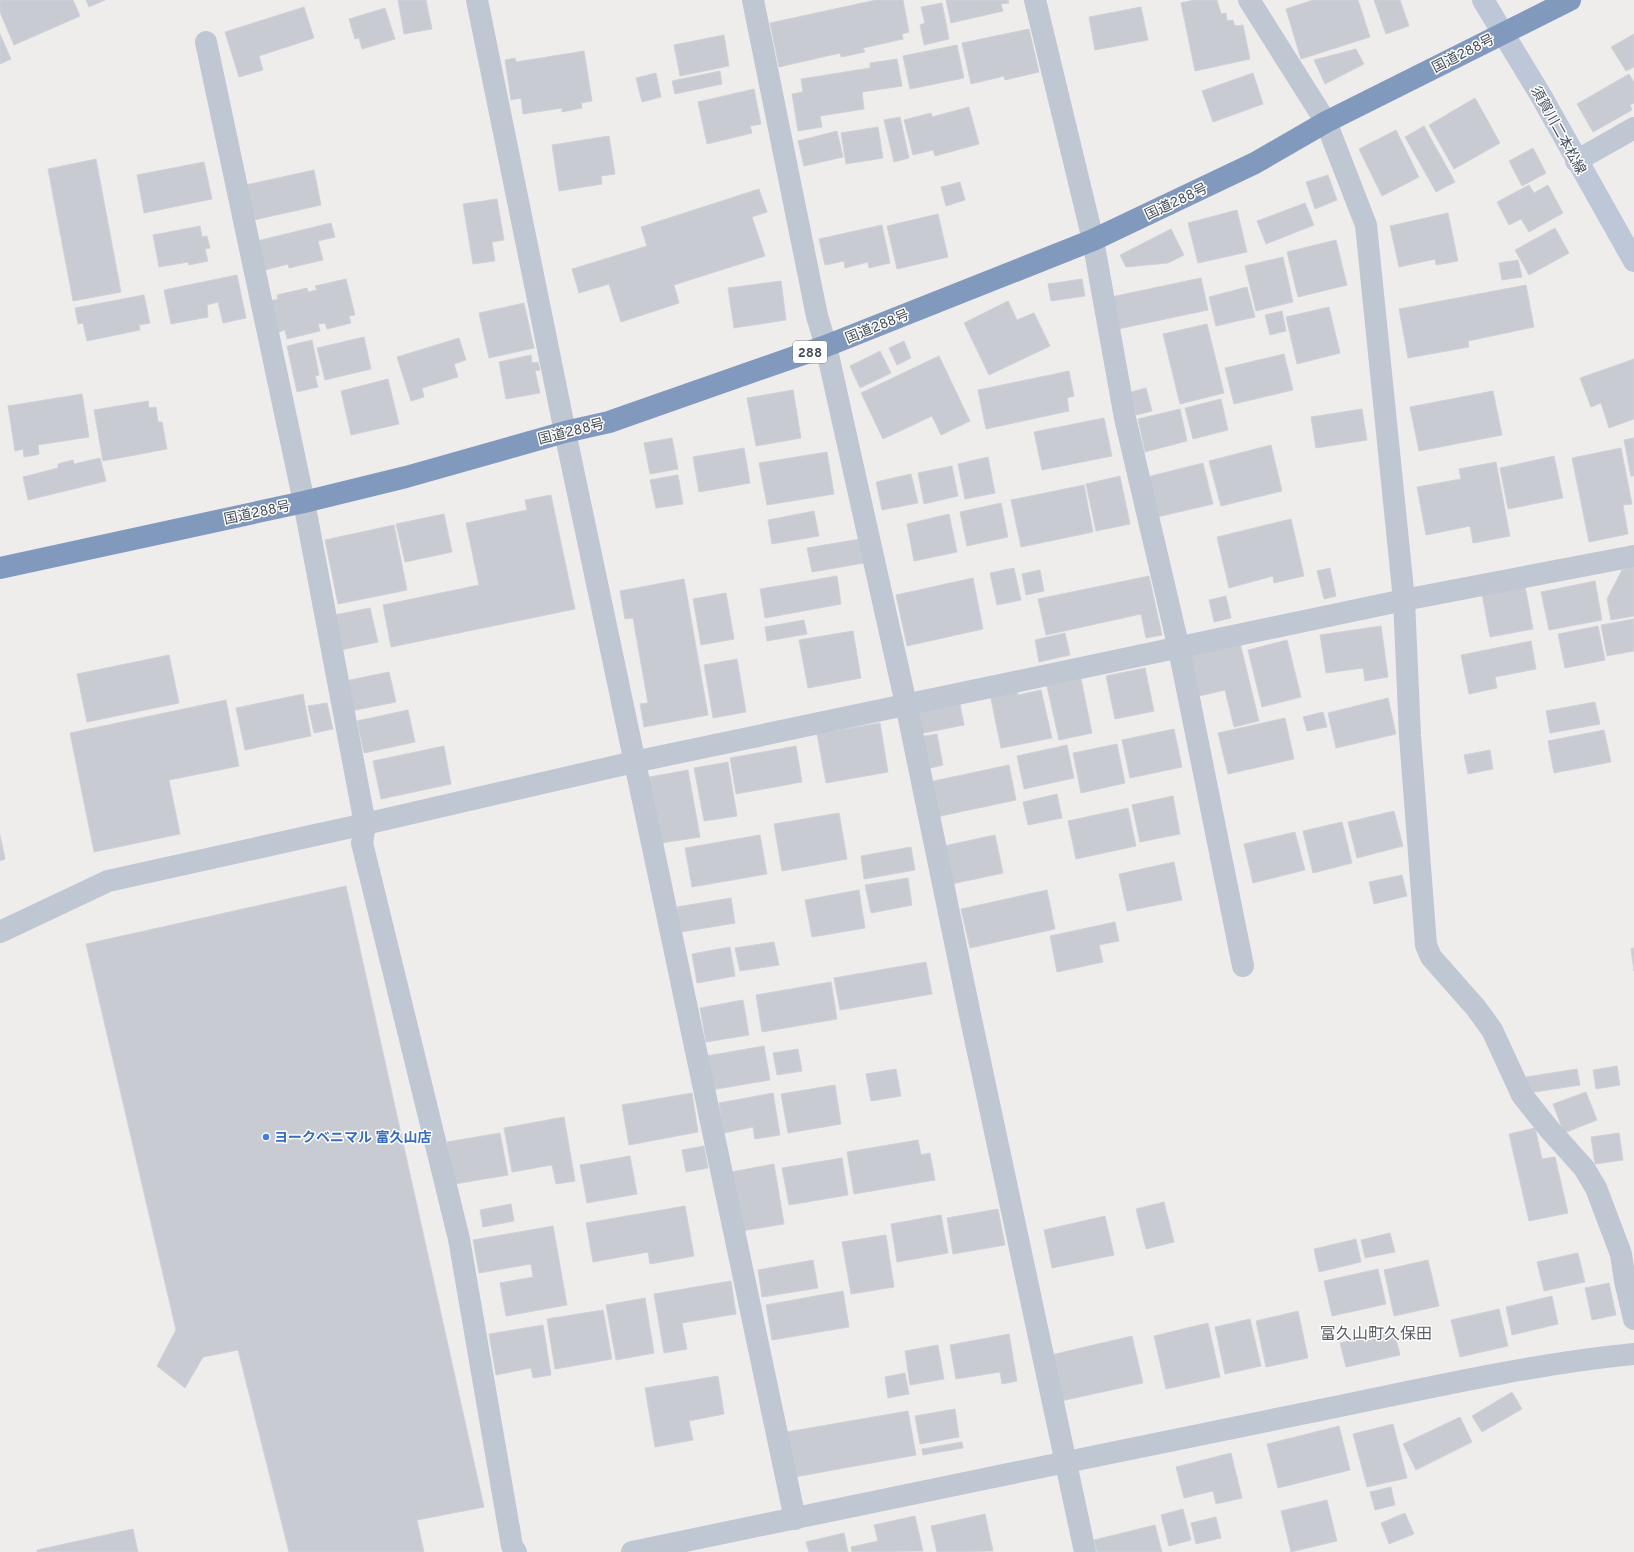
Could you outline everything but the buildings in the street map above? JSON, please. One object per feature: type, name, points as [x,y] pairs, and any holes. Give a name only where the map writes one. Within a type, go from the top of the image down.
[{"type":"highway","name":"国道288号","points":[[0,568],[304,502],[406,477],[565,432],[609,422],[826,346],[1093,240],[1255,163],[1326,122],[1503,32],[1570,0]]},
{"type":"main road","name":"須賀川二本松線","points":[[1483,0],[1540,94],[1576,162],[1634,261]]},
{"type":"street","points":[[477,0],[634,762],[795,1519]]},
{"type":"street","points":[[753,0],[790,189],[817,316],[826,346],[906,704],[1085,1552]]},
{"type":"street","points":[[1035,0],[1093,240],[1125,418],[1179,649],[1244,966]]},
{"type":"street","points":[[1249,0],[1326,122],[1366,225],[1404,600],[1410,736],[1426,945],[1431,957],[1476,1008],[1492,1030],[1522,1094],[1549,1129],[1584,1168],[1596,1188],[1621,1254],[1625,1281],[1634,1319]]},
{"type":"street","points":[[206,42],[304,502],[365,824],[362,843],[459,1239],[512,1546],[516,1552]]},
{"type":"street","points":[[1576,162],[1634,128]]},
{"type":"street","points":[[0,932],[108,881],[634,762],[906,704],[1179,649],[1404,600],[1634,556]]},
{"type":"street","points":[[632,1552],[795,1519],[1065,1461],[1578,1360],[1634,1354]]},
{"type":"place","name":"ヨークベニマル 富久山店","points":[[266,1137]]},
{"type":"district","name":"富久山町久保田","points":[[1376,1333]]}]
